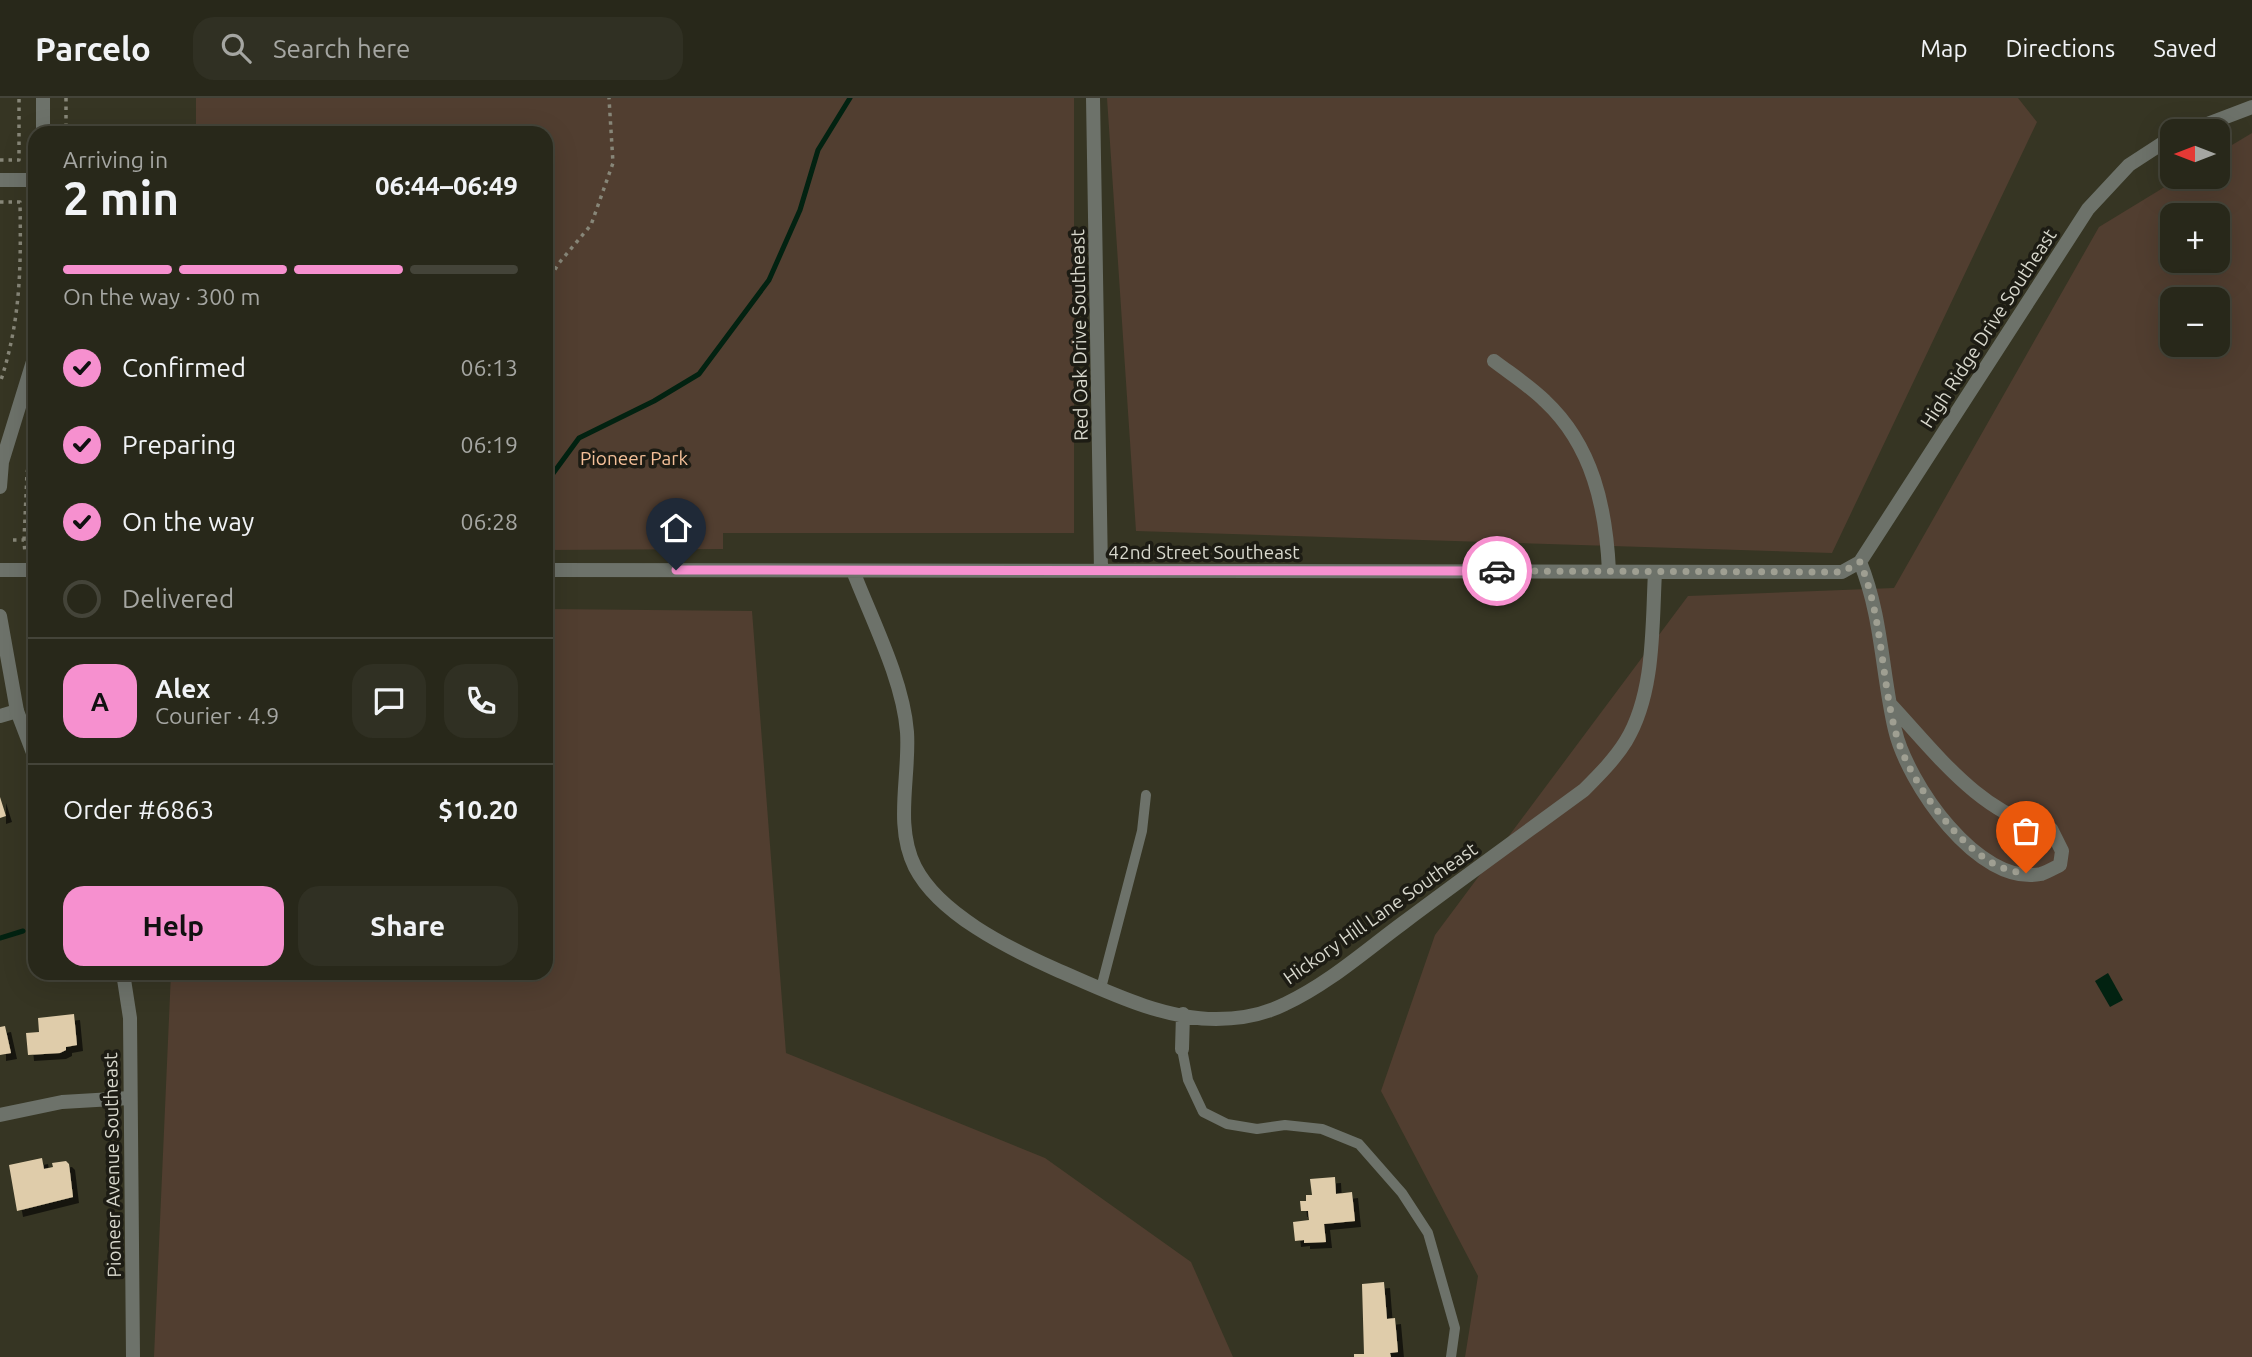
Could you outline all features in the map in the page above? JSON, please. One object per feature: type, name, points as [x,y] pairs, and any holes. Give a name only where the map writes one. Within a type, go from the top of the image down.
[{"type":"street","points":[[43,98],[43,126]]},
{"type":"street","name":"Red Oak Drive Southeast","points":[[1093,98],[1101,571]]},
{"type":"street","points":[[2220,119],[2252,107]]},
{"type":"street","name":"High Ridge Drive Southeast","points":[[1860,562],[2088,209],[2129,165],[2160,145]]},
{"type":"street","points":[[0,180],[28,180]]},
{"type":"street","points":[[1494,361],[1545,400],[1569,426],[1586,457],[1605,520],[1609,571]]},
{"type":"street","points":[[0,487],[2,462],[28,378]]},
{"type":"street","points":[[1860,562],[1870,585],[1895,732],[1911,773],[1948,825],[1979,857],[2012,872],[2040,874],[2060,865],[2062,851],[2051,829],[2032,826],[2003,814],[1971,787],[1891,705]]},
{"type":"street","name":"42nd Street Southeast","points":[[553,570],[1842,572],[1860,562]]},
{"type":"street","points":[[0,570],[28,570]]},
{"type":"street","name":"Hickory Hill Lane Southeast","points":[[853,571],[901,697],[907,732],[904,829],[914,866],[930,891],[970,922],[1021,954],[1101,988],[1183,1014],[1215,1019],[1285,1004],[1335,973],[1584,790],[1608,766],[1628,739],[1643,698],[1650,655],[1655,572]]},
{"type":"street","points":[[0,616],[17,711],[28,740]]},
{"type":"street","points":[[0,716],[17,711]]},
{"type":"street","name":"Pioneer Avenue Southeast","points":[[124,980],[130,1018],[133,1357]]},
{"type":"street","points":[[1182,1049],[1183,1014]]},
{"type":"street","points":[[0,1115],[62,1102],[130,1098]]},
{"type":"lane","points":[[1101,988],[1142,831],[1146,795]]},
{"type":"lane","points":[[1182,1049],[1188,1080],[1203,1112],[1227,1124],[1257,1129],[1285,1125],[1322,1129],[1359,1144],[1402,1193],[1428,1233],[1455,1328],[1451,1357]]},
{"type":"path","points":[[0,160],[19,160],[19,98]]},
{"type":"path","points":[[66,98],[66,126]]},
{"type":"path","points":[[553,273],[591,225],[613,163],[609,98]]},
{"type":"path","points":[[0,202],[20,202],[21,283],[16,327],[0,383]]},
{"type":"path","points":[[25,556],[28,469]]},
{"type":"path","points":[[13,540],[24,540]]},
{"type":"green space","name":"Pioneer Park","points":[[196,98],[1074,98],[1074,533],[723,533],[723,549],[553,550],[553,126],[196,126]]},
{"type":"green space","points":[[1107,98],[2018,98],[2037,122],[1832,553],[1136,531]]},
{"type":"green space","points":[[2252,133],[2252,1357],[1465,1357],[1478,1276],[1381,1091],[1435,935],[1688,596],[1894,588],[2099,227],[2161,189],[2230,189],[2230,146]]},
{"type":"green space","points":[[553,609],[752,611],[786,1053],[1045,1158],[1191,1262],[1233,1357],[154,1357],[171,980],[553,980]]},
{"type":"shaded area","points":[[2108,973],[2123,1000],[2110,1007],[2095,981]]},
{"type":"building","points":[[0,797],[6,816],[0,818]]},
{"type":"building","points":[[74,1014],[77,1045],[66,1047],[66,1050],[60,1053],[28,1055],[26,1033],[39,1032],[38,1018]]},
{"type":"building","points":[[5,1026],[11,1053],[0,1055],[0,1027]]},
{"type":"building","points":[[42,1158],[44,1169],[53,1167],[52,1163],[66,1161],[69,1164],[73,1197],[17,1211],[9,1165]]},
{"type":"building","points":[[1335,1177],[1336,1194],[1352,1192],[1355,1221],[1324,1224],[1326,1242],[1295,1241],[1293,1222],[1309,1220],[1308,1211],[1301,1211],[1300,1201],[1306,1201],[1306,1195],[1312,1195],[1310,1179]]},
{"type":"building","points":[[1384,1282],[1387,1319],[1395,1318],[1398,1352],[1390,1353],[1391,1357],[1354,1357],[1354,1354],[1364,1354],[1362,1284]]},
{"type":"waterway","points":[[553,473],[579,438],[654,401],[699,374],[769,280],[800,210],[818,150],[850,98]]},
{"type":"waterway","points":[[0,938],[23,931]]},
{"type":"way so far","points":[[1497,571],[1842,572],[1860,562],[1870,585],[1895,732],[1911,773],[1948,825],[1979,857],[2012,872],[2026,873]]},
{"type":"route","points":[[676,570],[1497,571]]}]
